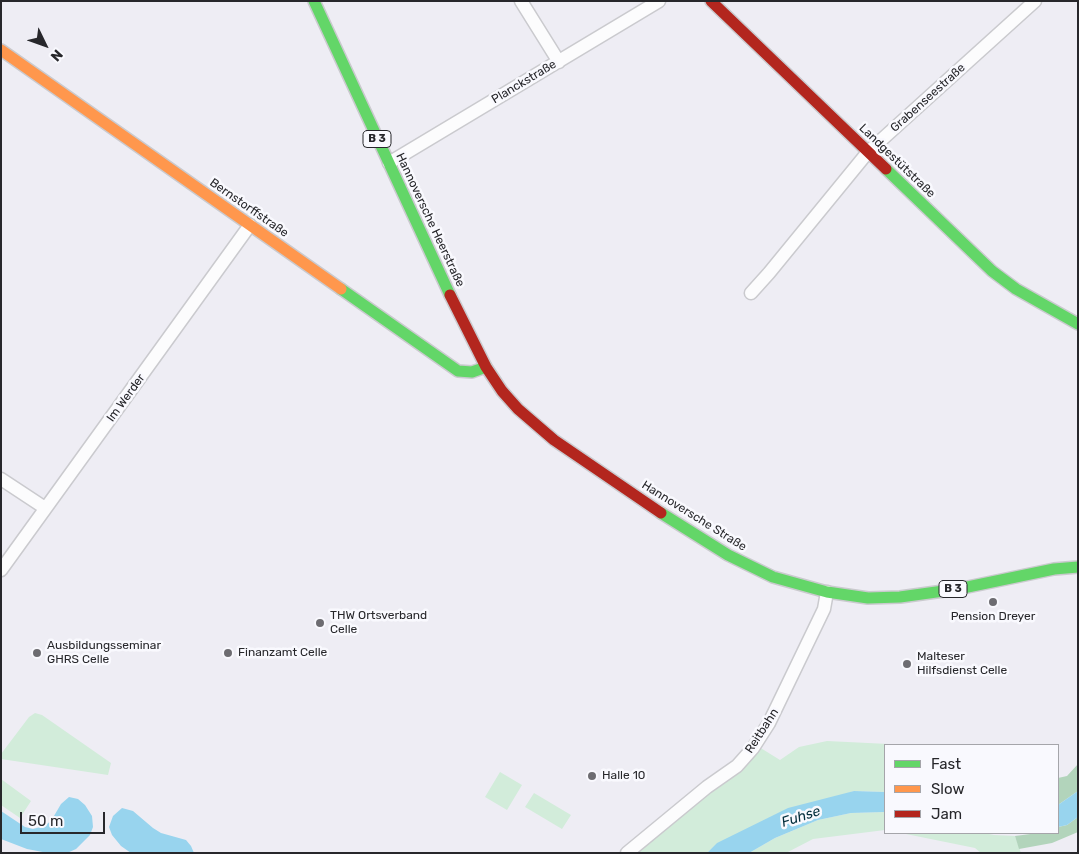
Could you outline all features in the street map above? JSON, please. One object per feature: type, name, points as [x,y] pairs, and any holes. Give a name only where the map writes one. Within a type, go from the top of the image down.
[{"type":"street","name":"Hannoversche Heerstraße","points":[[314,1],[440,276],[486,367]]},
{"type":"street","points":[[521,1],[559,62]]},
{"type":"street","name":"Planckstraße","points":[[389,163],[659,1]]},
{"type":"street","name":"Landgestütstraße","points":[[711,1],[992,271],[1016,289],[1078,324]]},
{"type":"street","name":"Grabenseestraße","points":[[751,293],[868,152],[1035,1]]},
{"type":"street","name":"Bernstorffstraße","points":[[1,50],[458,371],[472,372],[486,367]]},
{"type":"street","name":"Im Werder","points":[[1,570],[250,224]]},
{"type":"street","name":"Hannoversche Straße","points":[[486,367],[502,391],[518,409],[546,434],[700,538],[737,560],[772,577],[828,592],[868,598],[900,597],[958,588],[1054,569],[1078,567]]},
{"type":"street","points":[[1,479],[45,508]]},
{"type":"street","name":"Reitbahn","points":[[627,853],[707,787],[737,766],[753,748],[778,706],[824,609],[828,592]]},
{"type":"green space","points":[[35,713],[42,715],[111,763],[108,775],[1,759],[1,754],[29,717]]},
{"type":"green space","points":[[827,741],[888,744],[884,744],[884,792],[854,791],[718,843],[707,853],[626,853],[707,787],[751,742],[780,760],[799,747]]},
{"type":"green space","points":[[1078,764],[1078,791],[1059,804],[1059,778],[1067,776]]},
{"type":"green space","points":[[500,772],[522,785],[507,810],[485,797]]},
{"type":"green space","points":[[1,779],[31,801],[20,818],[1,805]]},
{"type":"green space","points":[[534,793],[571,815],[562,829],[525,807]]},
{"type":"green space","points":[[884,812],[884,830],[813,839],[786,853],[749,853],[775,838],[818,820],[851,813]]},
{"type":"green space","points":[[1078,817],[1078,832],[1052,843],[1019,849],[1015,836],[1059,834],[1059,827],[1067,825]]},
{"type":"green space","points":[[906,834],[989,834],[1015,836],[1021,853],[981,853],[975,848]]},
{"type":"water","name":"Fuhse","points":[[854,791],[884,792],[884,812],[851,813],[818,820],[775,838],[749,853],[707,853],[717,843],[788,808]]},
{"type":"water","points":[[1078,791],[1078,817],[1067,825],[1059,827],[1059,804]]},
{"type":"water","points":[[69,797],[78,799],[85,805],[92,816],[93,827],[90,835],[76,849],[67,853],[48,853],[27,849],[1,839],[1,811],[25,827],[33,829],[44,826],[51,821],[61,804]]},
{"type":"water","points":[[122,808],[133,811],[161,833],[186,840],[194,853],[131,853],[121,846],[112,835],[109,827],[113,816]]},
{"type":"traffic: fast","points":[[314,1],[450,295]]},
{"type":"traffic: fast","points":[[886,169],[992,271],[1016,289],[1078,324]]},
{"type":"traffic: fast","points":[[341,289],[458,371],[472,372],[486,367]]},
{"type":"traffic: fast","points":[[661,513],[728,555],[773,577],[827,592],[868,598],[900,597],[958,589],[1054,569],[1078,567]]},
{"type":"traffic: slow","points":[[1,50],[341,289]]},
{"type":"traffic: jam","points":[[711,1],[886,169]]},
{"type":"traffic: jam","points":[[450,295],[486,367],[502,391],[518,409],[554,440],[661,513]]},
{"type":"place","name":"Pension Dreyer","points":[[993,602]]},
{"type":"place","name":"THW Ortsverband Celle","points":[[320,623]]},
{"type":"place","name":"Ausbildungsseminar GHRS Celle","points":[[37,653]]},
{"type":"place","name":"Finanzamt Celle","points":[[228,653]]},
{"type":"place","name":"Malteser Hilfsdienst Celle","points":[[907,664]]},
{"type":"place","name":"Halle 10","points":[[592,776]]}]
